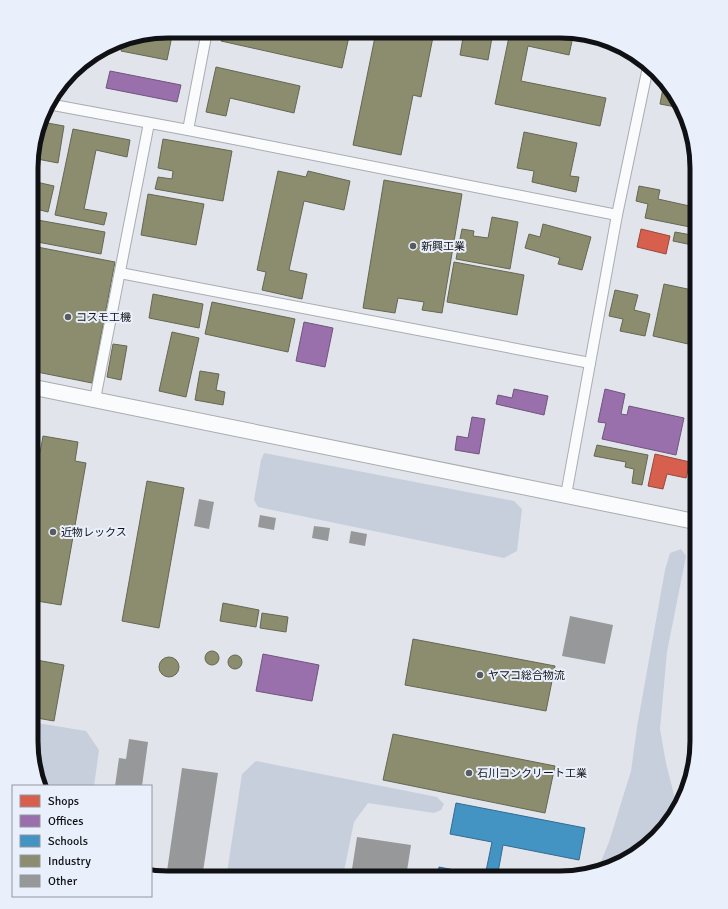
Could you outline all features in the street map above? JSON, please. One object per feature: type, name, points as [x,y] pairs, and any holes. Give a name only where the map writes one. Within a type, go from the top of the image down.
[{"type":"street","points":[[188,130],[206,38]]},
{"type":"street","points":[[566,495],[617,215],[647,71]]},
{"type":"street","points":[[54,105],[188,130],[617,215]]},
{"type":"street","points":[[95,399],[150,123]]},
{"type":"street","points":[[120,273],[590,363]]},
{"type":"street","points":[[38,388],[690,521]]},
{"type":"shaded area","points":[[264,453],[514,501],[522,509],[517,551],[504,558],[258,507],[254,500],[261,460]]},
{"type":"shaded area","points":[[681,549],[686,556],[667,652],[660,729],[666,763],[675,801],[663,820],[652,833],[639,844],[625,854],[600,865],[609,842],[631,771],[637,727],[665,570],[670,553]]},
{"type":"shaded area","points":[[38,723],[86,731],[99,750],[94,785],[46,785],[39,758]]},
{"type":"shaded area","points":[[256,761],[437,797],[444,804],[441,810],[434,813],[368,803],[354,822],[344,871],[227,871],[242,774]]},
{"type":"building: Shops","points":[[641,229],[670,236],[666,254],[637,247]]},
{"type":"building: Shops","points":[[655,454],[690,462],[686,478],[667,474],[663,489],[648,486]]},
{"type":"building: Offices","points":[[110,71],[181,85],[177,102],[106,88]]},
{"type":"building: Offices","points":[[304,322],[333,328],[325,367],[296,361]]},
{"type":"building: Offices","points":[[514,389],[548,396],[544,415],[496,404],[498,395],[512,398]]},
{"type":"building: Offices","points":[[605,389],[625,394],[621,414],[627,415],[629,406],[684,418],[676,455],[602,439],[606,423],[598,422]]},
{"type":"building: Offices","points":[[472,417],[485,419],[479,454],[455,450],[457,436],[468,438]]},
{"type":"building: Offices","points":[[263,654],[319,665],[312,701],[256,691]]},
{"type":"building: Schools","points":[[456,803],[585,828],[579,860],[503,845],[498,871],[486,871],[492,842],[450,834]]},
{"type":"building: Schools","points":[[439,867],[459,871],[438,871]]},
{"type":"building: Industry","points":[[172,38],[167,60],[121,51],[122,46],[126,45],[151,39]]},
{"type":"building: Industry","points":[[222,38],[349,38],[342,68],[221,41]]},
{"type":"building: Industry","points":[[375,38],[433,38],[421,97],[413,95],[401,155],[353,145]]},
{"type":"building: Industry","points":[[463,38],[492,38],[488,60],[460,55]]},
{"type":"building: Industry","points":[[509,38],[573,39],[569,55],[528,46],[521,81],[606,98],[600,126],[495,104]]},
{"type":"building: Industry","points":[[216,67],[300,86],[294,113],[230,98],[226,116],[206,112]]},
{"type":"building: Industry","points":[[663,89],[675,107],[660,104]]},
{"type":"building: Industry","points":[[46,123],[64,126],[58,163],[39,159],[42,135]]},
{"type":"building: Industry","points":[[73,129],[130,140],[127,157],[96,150],[84,209],[107,213],[104,225],[55,215]]},
{"type":"building: Industry","points":[[524,132],[577,143],[570,176],[579,177],[576,192],[532,182],[534,171],[517,168]]},
{"type":"building: Industry","points":[[163,139],[232,151],[223,201],[155,189],[158,177],[172,179],[173,171],[158,168]]},
{"type":"building: Industry","points":[[278,171],[306,177],[308,171],[350,181],[344,210],[304,201],[289,270],[307,274],[302,299],[262,290],[266,272],[257,270]]},
{"type":"building: Industry","name":"新興工業","points":[[384,180],[462,194],[442,313],[422,310],[424,302],[398,298],[395,313],[363,308]]},
{"type":"building: Industry","points":[[38,182],[54,186],[48,212],[38,210]]},
{"type":"building: Industry","points":[[639,186],[660,190],[658,199],[690,206],[690,227],[645,218],[648,204],[636,201]]},
{"type":"building: Industry","points":[[148,194],[204,204],[196,245],[141,235]]},
{"type":"building: Industry","points":[[492,217],[518,222],[510,269],[456,259],[462,229],[474,231],[473,236],[488,238]]},
{"type":"building: Industry","points":[[38,220],[105,232],[101,254],[38,242]]},
{"type":"building: Industry","points":[[543,224],[591,237],[582,270],[558,264],[560,258],[525,248],[529,234],[540,237]]},
{"type":"building: Industry","points":[[675,232],[690,235],[690,245],[673,241]]},
{"type":"building: Industry","name":"コスモ工機","points":[[38,247],[115,262],[92,383],[38,372]]},
{"type":"building: Industry","points":[[454,262],[524,275],[517,315],[447,302]]},
{"type":"building: Industry","points":[[664,284],[690,290],[690,344],[653,336]]},
{"type":"building: Industry","points":[[615,290],[638,295],[634,310],[650,314],[645,336],[620,331],[623,319],[609,316]]},
{"type":"building: Industry","points":[[153,294],[203,304],[199,328],[149,318]]},
{"type":"building: Industry","points":[[212,302],[295,319],[288,352],[205,334]]},
{"type":"building: Industry","points":[[172,332],[199,338],[186,397],[159,391]]},
{"type":"building: Industry","points":[[113,344],[127,346],[121,380],[107,377]]},
{"type":"building: Industry","points":[[200,371],[219,374],[216,390],[225,392],[223,405],[195,400]]},
{"type":"building: Industry","name":"近物レックス","points":[[43,436],[78,442],[75,461],[86,463],[61,605],[38,601],[38,453],[40,453]]},
{"type":"building: Industry","points":[[597,445],[648,455],[642,485],[632,483],[634,469],[625,467],[626,462],[594,456]]},
{"type":"building: Industry","points":[[147,481],[184,488],[159,628],[122,621]]},
{"type":"building: Industry","points":[[223,603],[259,610],[256,627],[220,621]]},
{"type":"building: Industry","points":[[262,613],[288,617],[286,632],[260,628]]},
{"type":"building: Industry","name":"ヤマコ総合物流","points":[[413,639],[555,666],[546,711],[405,685]]},
{"type":"building: Industry","points":[[209,651],[215,651],[219,655],[219,661],[215,665],[209,665],[205,661],[205,655]]},
{"type":"building: Industry","points":[[232,655],[238,655],[242,659],[242,665],[238,669],[232,669],[228,665],[228,659]]},
{"type":"building: Industry","points":[[169,657],[176,660],[179,667],[176,674],[169,677],[162,674],[159,667],[162,660]]},
{"type":"building: Industry","points":[[38,660],[64,665],[54,721],[38,718]]},
{"type":"building: Industry","name":"石川コンクリート工業","points":[[393,734],[555,766],[545,813],[383,780]]},
{"type":"building: Other","points":[[199,499],[214,502],[209,529],[194,526]]},
{"type":"building: Other","points":[[260,515],[276,518],[274,530],[258,527]]},
{"type":"building: Other","points":[[314,526],[330,528],[328,541],[312,538]]},
{"type":"building: Other","points":[[351,531],[367,534],[365,546],[349,543]]},
{"type":"building: Other","points":[[570,616],[613,625],[605,664],[562,656]]},
{"type":"building: Other","points":[[129,739],[148,742],[142,785],[115,785],[119,758],[126,759]]},
{"type":"building: Other","points":[[182,768],[218,773],[203,871],[167,871]]},
{"type":"building: Other","points":[[357,837],[411,845],[407,871],[366,871],[352,869]]},
{"type":"place","name":"新興工業","points":[[413,246]]},
{"type":"place","name":"コスモ工機","points":[[68,317]]},
{"type":"place","name":"近物レックス","points":[[53,532]]},
{"type":"place","name":"ヤマコ総合物流","points":[[480,675]]},
{"type":"place","name":"石川コンクリート工業","points":[[469,773]]}]
